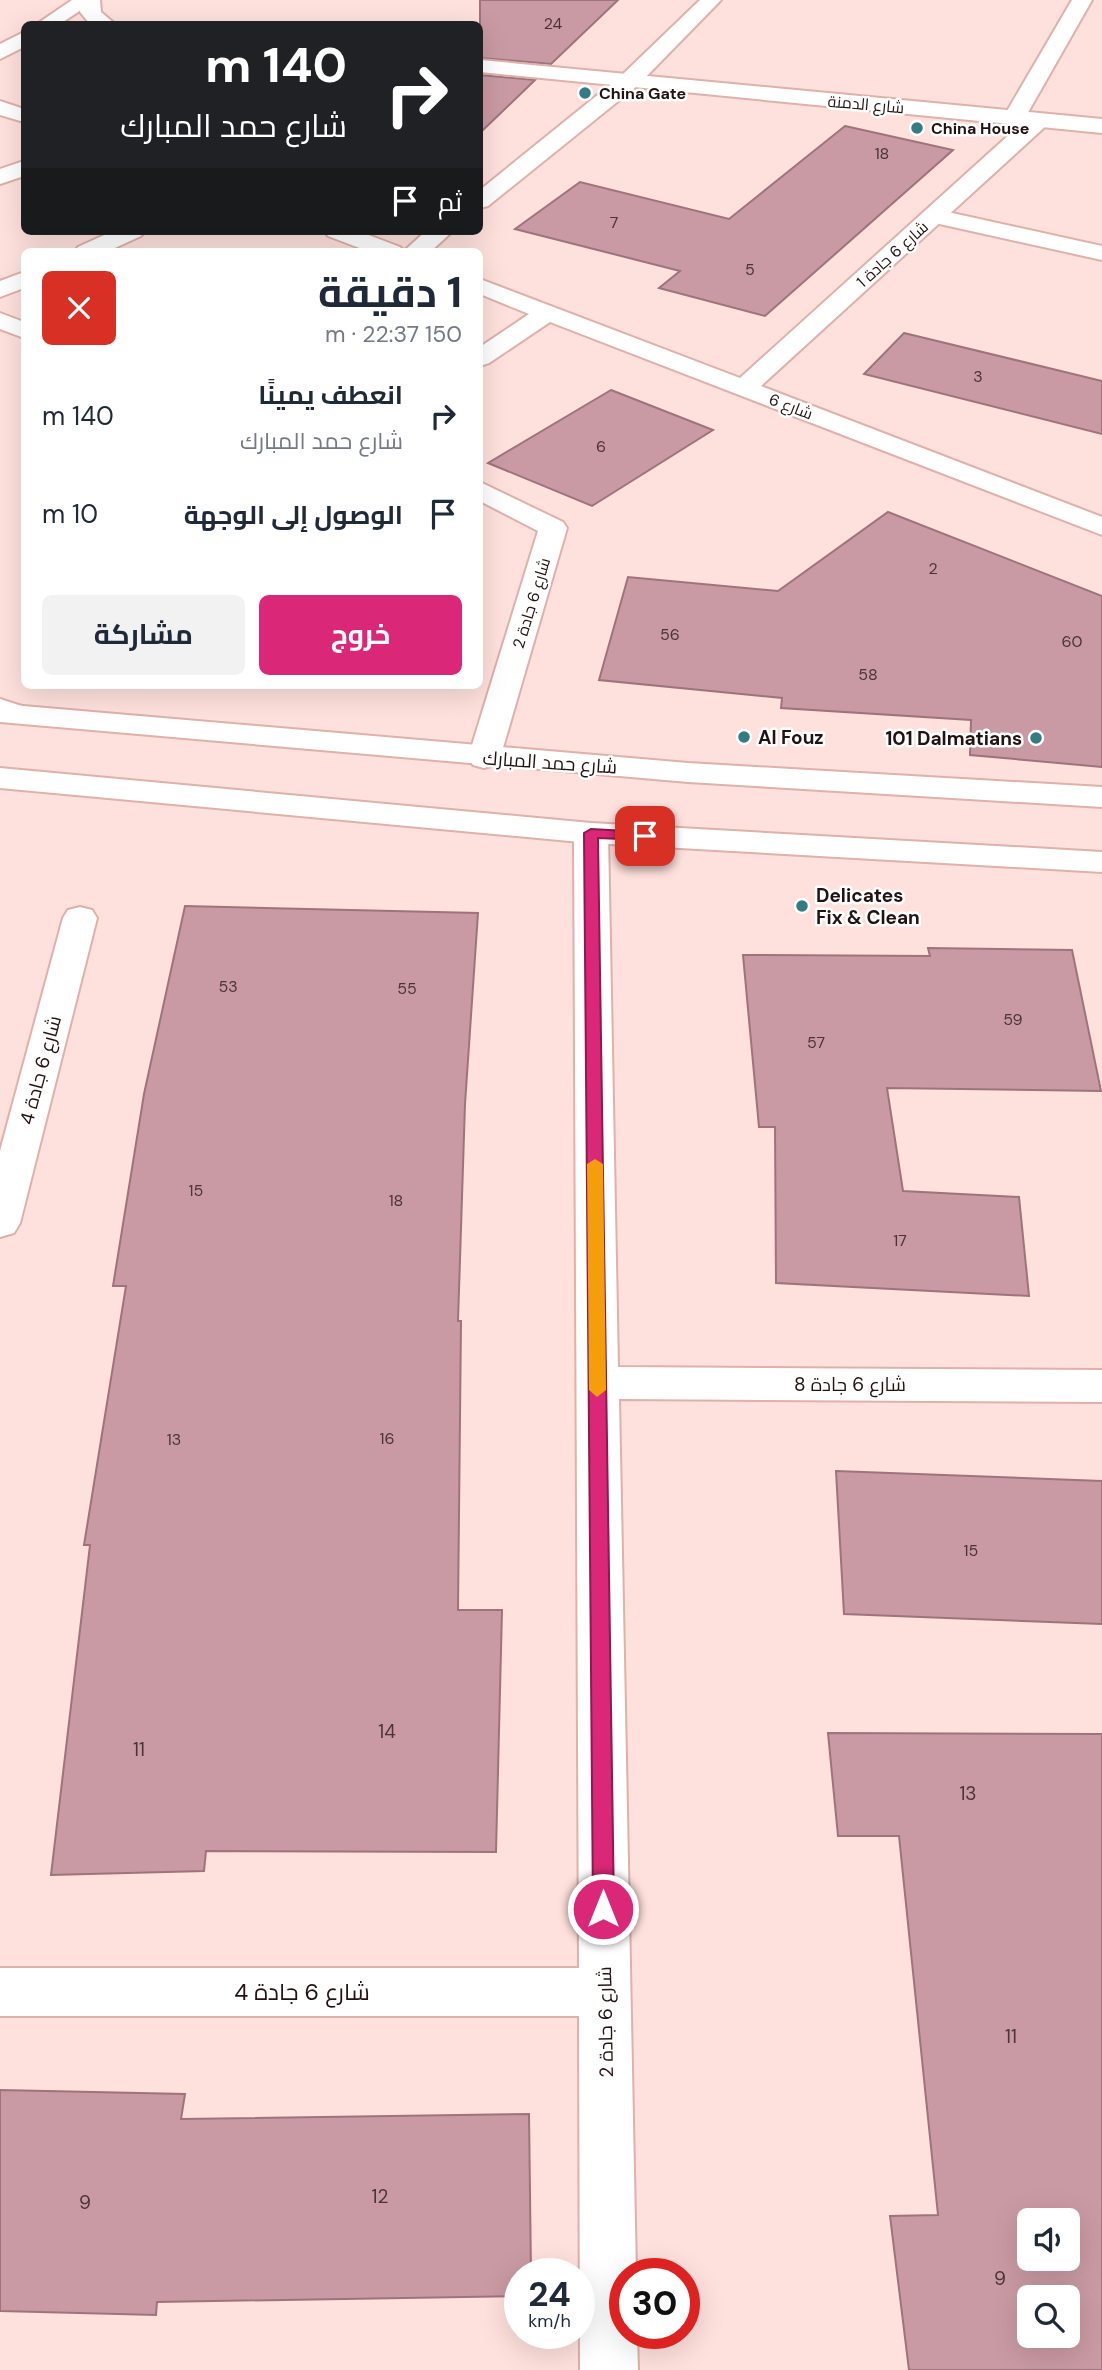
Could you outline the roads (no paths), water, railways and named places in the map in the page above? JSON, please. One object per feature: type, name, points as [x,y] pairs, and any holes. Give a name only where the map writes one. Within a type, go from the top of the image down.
[{"type":"street","points":[[52,21],[88,0]]},
{"type":"street","points":[[88,0],[92,16],[100,21]]},
{"type":"street","points":[[483,199],[629,81],[711,0]]},
{"type":"street","points":[[1014,118],[1082,0]]},
{"type":"street","name":"شارع الدمنة","points":[[483,66],[1102,126]]},
{"type":"street","points":[[0,108],[21,116]]},
{"type":"street","name":"شارع 6 جادة 1","points":[[744,388],[1039,120]]},
{"type":"street","points":[[0,177],[21,169]]},
{"type":"street","points":[[934,216],[1102,253]]},
{"type":"street","points":[[95,248],[124,235]]},
{"type":"street","points":[[347,235],[381,248]]},
{"type":"street","points":[[420,248],[436,235]]},
{"type":"street","points":[[0,290],[21,280]]},
{"type":"street","name":"شارع 6","points":[[483,287],[1102,527]]},
{"type":"street","points":[[483,356],[547,313]]},
{"type":"street","points":[[0,320],[21,330]]},
{"type":"street","name":"شارع 6 جادة 2","points":[[483,492],[553,528],[484,758]]},
{"type":"street","name":"شارع حمد المبارك","points":[[4,711],[484,758],[924,790],[1102,797]]},
{"type":"street","points":[[0,778],[591,833],[1102,862]]},
{"type":"street","name":"شارع 6 جادة 2","points":[[591,833],[609,2370]]},
{"type":"street","name":"شارع 6 جادة 4","points":[[0,1223],[80,918]]},
{"type":"street","name":"شارع 6 جادة 8","points":[[597,1383],[1102,1385]]},
{"type":"street","name":"شارع 6 جادة 4","points":[[0,1992],[604,1992]]},
{"type":"place","name":"China Gate","points":[[585,93]]},
{"type":"place","name":"China House","points":[[917,128]]},
{"type":"place","name":"Al Fouz","points":[[744,737]]},
{"type":"place","name":"101 Dalmatians","points":[[1036,738]]},
{"type":"place","name":"Delicates Fix & Clean","points":[[802,906]]}]
